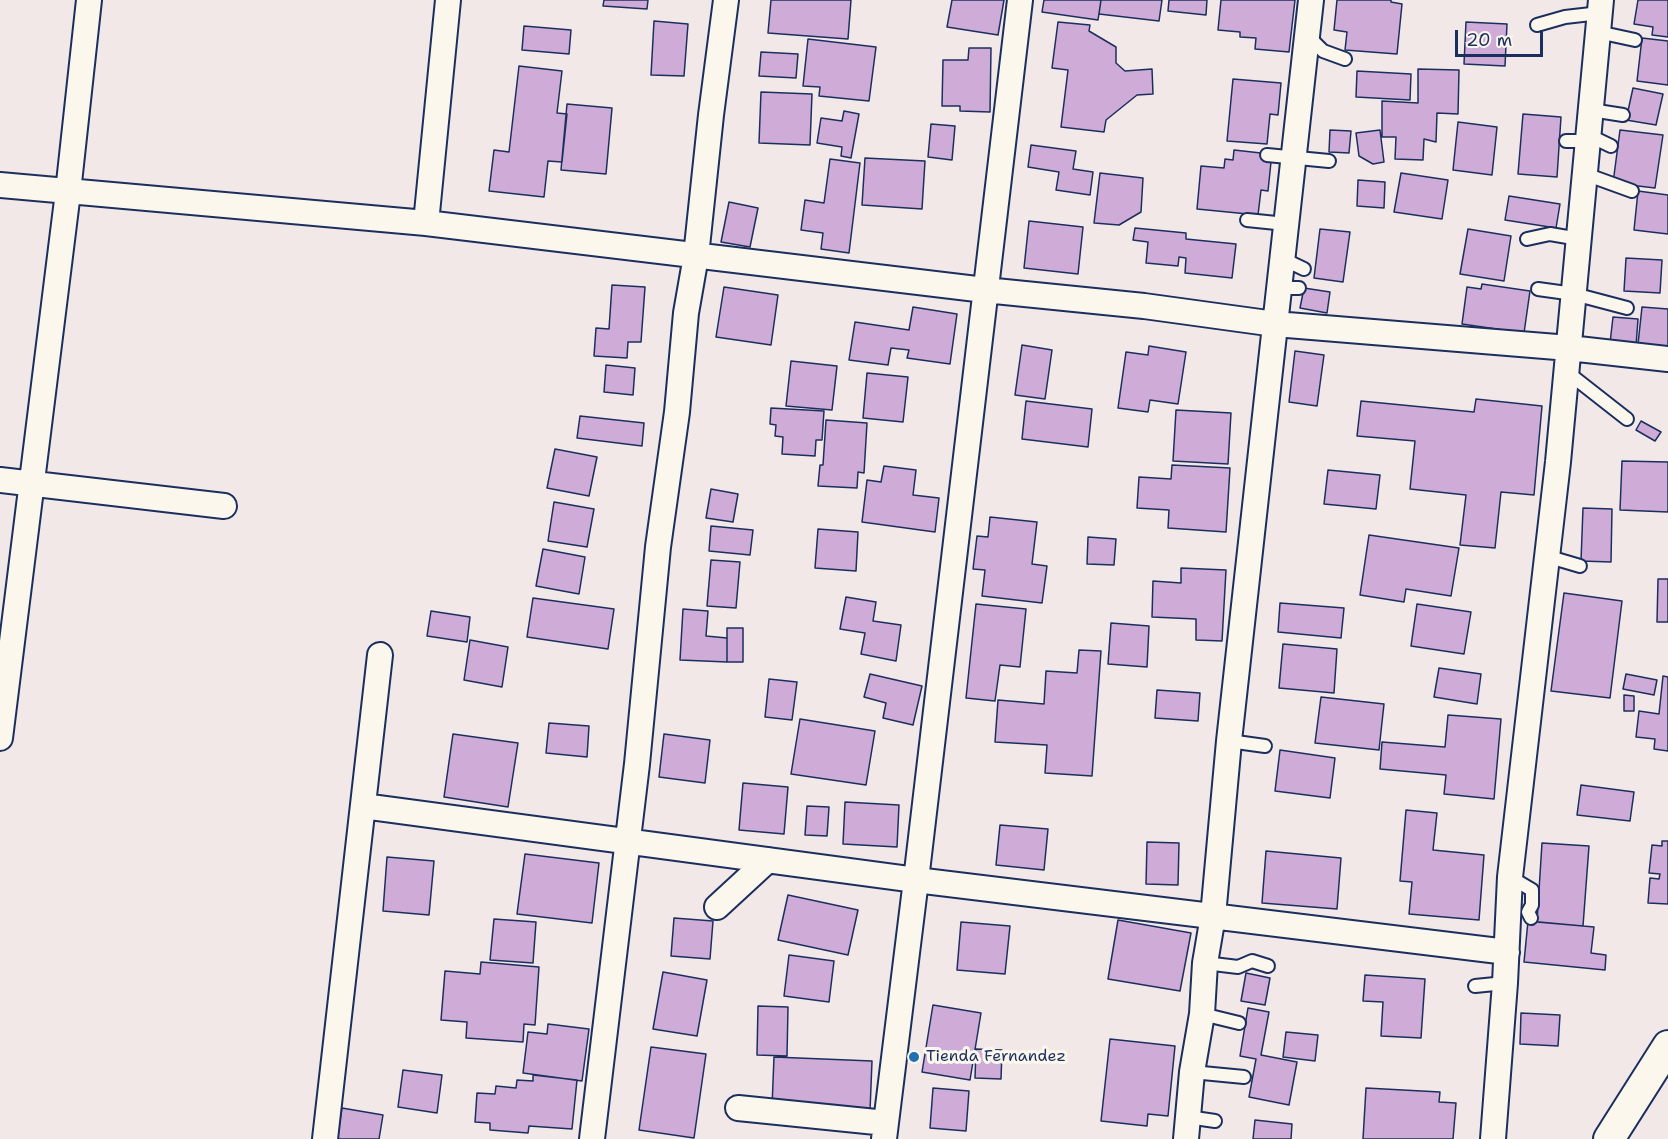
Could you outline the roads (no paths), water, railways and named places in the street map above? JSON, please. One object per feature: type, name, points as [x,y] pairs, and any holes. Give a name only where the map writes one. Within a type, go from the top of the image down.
[{"type":"street","points":[[0,738],[68,192],[89,0]]},
{"type":"street","points":[[426,223],[447,0]]},
{"type":"street","points":[[592,1139],[637,764],[658,547],[677,412],[686,313],[696,256],[726,0]]},
{"type":"street","points":[[738,1108],[885,1131],[1020,0]]},
{"type":"street","points":[[1187,1128],[1192,1071],[1202,1014],[1205,963],[1213,916],[1229,741],[1237,598],[1275,324],[1289,288],[1283,259],[1294,159],[1292,96],[1307,35],[1311,0]]},
{"type":"street","points":[[1493,1139],[1505,983],[1510,877],[1568,360],[1585,174],[1581,139],[1591,110],[1600,15]]},
{"type":"street","points":[[0,185],[426,223],[985,290],[1144,306],[1568,360],[1668,359]]},
{"type":"street","points":[[0,480],[224,506]]},
{"type":"street","points":[[325,1139],[380,655]]},
{"type":"street","points":[[363,806],[916,880],[1507,952]]},
{"type":"street","points":[[717,907],[768,860]]},
{"type":"street","points":[[1609,1139],[1668,1046]]},
{"type":"lane","points":[[1537,25],[1565,17],[1600,15],[1635,40]]},
{"type":"lane","points":[[1307,35],[1323,51],[1345,59]]},
{"type":"lane","points":[[1591,110],[1623,115]]},
{"type":"lane","points":[[1581,139],[1611,146]]},
{"type":"lane","points":[[1267,155],[1329,161]]},
{"type":"lane","points":[[1585,174],[1632,191]]},
{"type":"lane","points":[[1247,220],[1286,224]]},
{"type":"lane","points":[[1527,239],[1550,234],[1579,239]]},
{"type":"lane","points":[[1283,259],[1305,269]]},
{"type":"lane","points":[[1538,289],[1574,294],[1627,308]]},
{"type":"lane","points":[[1568,360],[1627,419]]},
{"type":"lane","points":[[1546,556],[1580,566]]},
{"type":"lane","points":[[1229,741],[1265,746]]},
{"type":"lane","points":[[1510,877],[1532,890],[1532,905],[1528,912],[1531,918]]},
{"type":"lane","points":[[1205,963],[1238,967],[1252,960],[1268,966]]},
{"type":"lane","points":[[1475,986],[1505,983]]},
{"type":"lane","points":[[1202,1014],[1239,1023]]},
{"type":"lane","points":[[1192,1071],[1244,1077]]},
{"type":"lane","points":[[1187,1128],[1215,1121]]},
{"type":"place","name":"Tienda Fernandez","points":[[914,1057]]}]
